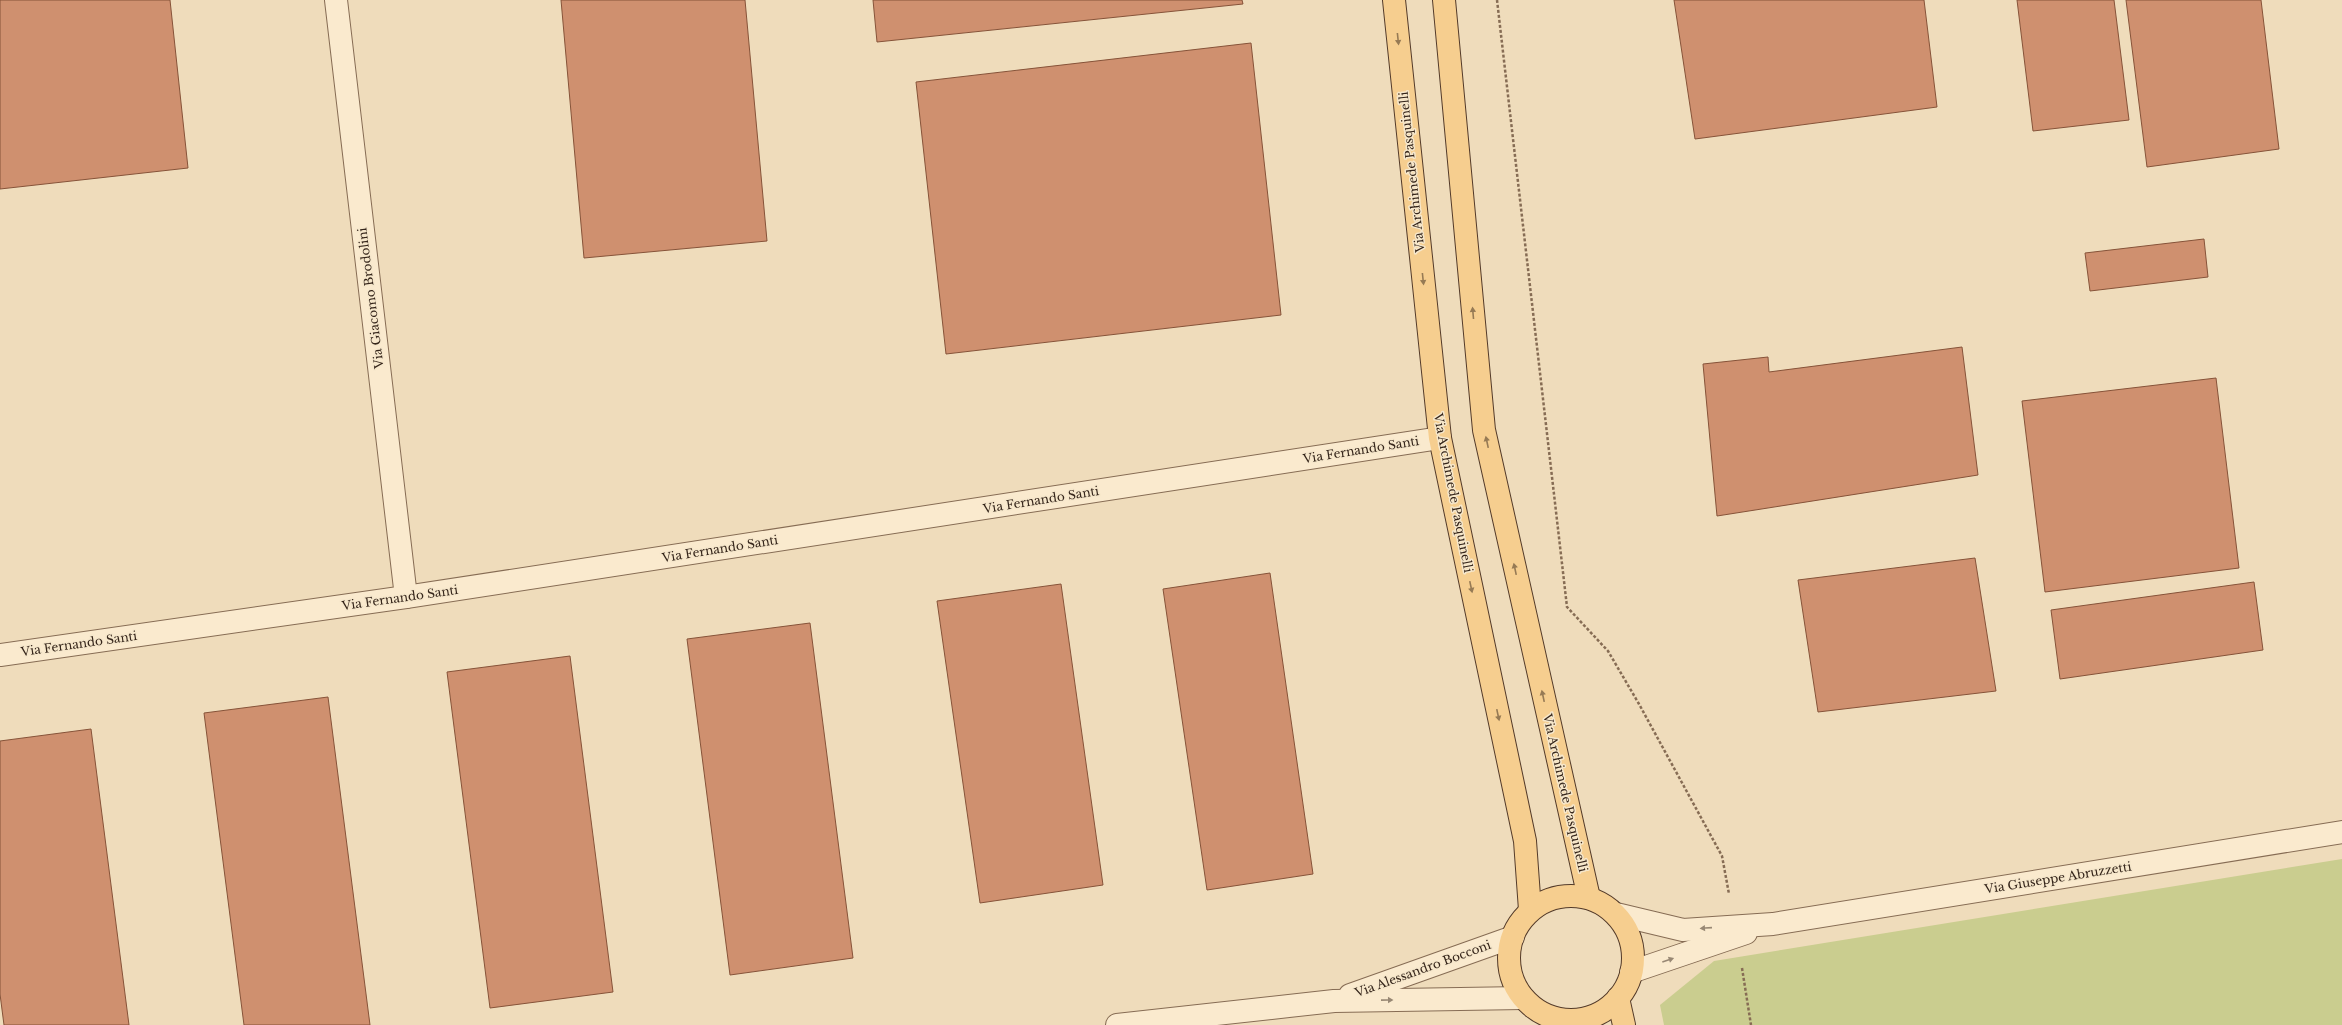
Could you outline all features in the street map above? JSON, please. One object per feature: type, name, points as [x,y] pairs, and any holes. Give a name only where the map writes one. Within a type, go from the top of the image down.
[{"type":"main road","name":"Via Archimede Pasquinelli","points":[[1394,0],[1440,438],[1525,841],[1530,910]]},
{"type":"main road","name":"Via Archimede Pasquinelli","points":[[1444,0],[1484,430],[1589,898]]},
{"type":"main road","points":[[1568,895],[1589,898],[1603,904],[1616,914],[1628,931],[1633,952],[1631,972],[1618,998],[1604,1010],[1588,1017],[1554,1021],[1536,1010],[1523,998],[1515,984],[1510,968],[1509,952],[1512,937],[1520,922],[1530,910],[1548,900],[1568,895]]},
{"type":"main road","points":[[1618,998],[1624,1025]]},
{"type":"street","name":"Via Giacomo Brodolini","points":[[336,0],[406,597]]},
{"type":"street","name":"Via Fernando Santi","points":[[0,655],[406,597],[1440,438]]},
{"type":"street","name":"Via Giuseppe Abruzzetti","points":[[1631,972],[1735,931],[2342,832]]},
{"type":"street","name":"Via Giuseppe Abruzzetti","points":[[1616,914],[1683,930],[1735,931]]},
{"type":"street","name":"Via Alessandro Bocconi","points":[[1334,1000],[1512,937]]},
{"type":"street","name":"Via Alessandro Bocconi","points":[[1117,1025],[1334,1000],[1523,998]]},
{"type":"path","points":[[1497,0],[1566,607],[1608,651],[1639,704],[1722,856],[1751,1025]]},
{"type":"green space","points":[[2342,859],[2342,1025],[1664,1025],[1660,1005],[1714,961]]},
{"type":"building","points":[[0,0],[170,0],[188,168],[0,189]]},
{"type":"building","points":[[561,0],[745,0],[767,241],[584,258]]},
{"type":"building","points":[[873,0],[1242,0],[1243,4],[877,42]]},
{"type":"building","points":[[1674,0],[1924,0],[1937,107],[1695,139]]},
{"type":"building","points":[[2017,0],[2114,0],[2129,120],[2033,131]]},
{"type":"building","points":[[2126,0],[2261,0],[2279,149],[2147,167]]},
{"type":"building","points":[[1251,43],[1281,315],[946,354],[916,82]]},
{"type":"building","points":[[2204,239],[2208,277],[2090,291],[2085,253]]},
{"type":"building","points":[[1962,347],[1978,475],[1717,516],[1703,364],[1768,357],[1769,372]]},
{"type":"building","points":[[2216,378],[2239,568],[2045,592],[2022,401]]},
{"type":"building","points":[[1975,558],[1996,691],[1818,712],[1798,580]]},
{"type":"building","points":[[1270,573],[1313,874],[1207,890],[1163,589]]},
{"type":"building","points":[[2254,582],[2263,650],[2060,679],[2051,610]]},
{"type":"building","points":[[1061,584],[1103,885],[980,903],[937,601]]},
{"type":"building","points":[[810,623],[853,958],[730,975],[687,639]]},
{"type":"building","points":[[570,656],[613,992],[490,1008],[447,672]]},
{"type":"building","points":[[328,697],[370,1025],[244,1025],[204,713]]},
{"type":"building","points":[[91,729],[129,1025],[4,1025],[0,994],[0,741]]}]
